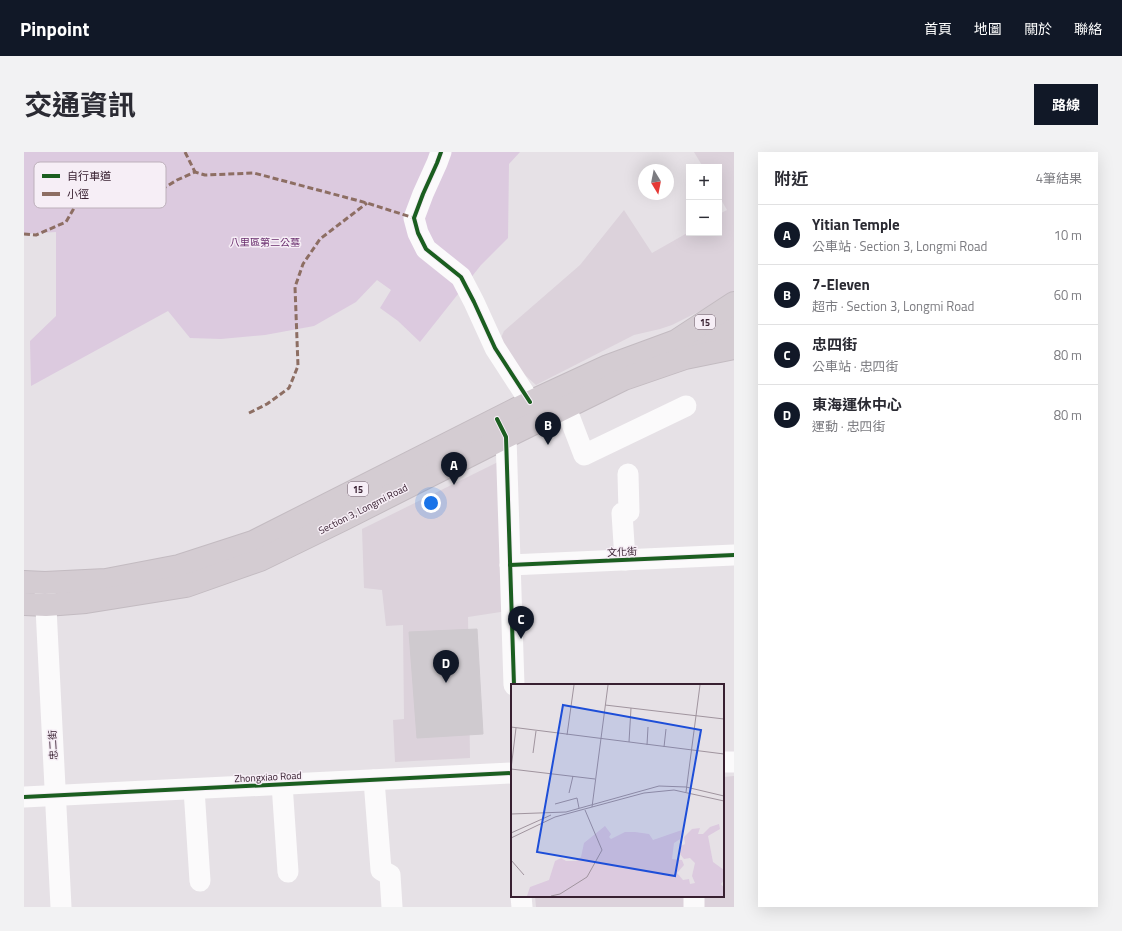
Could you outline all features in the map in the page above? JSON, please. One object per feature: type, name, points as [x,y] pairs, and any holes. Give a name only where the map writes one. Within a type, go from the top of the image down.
[{"type":"main road","name":"15","points":[[681,349],[734,303]]},
{"type":"main road","name":"15","points":[[681,349],[734,328]]},
{"type":"main road","points":[[681,349],[734,348]]},
{"type":"main road","name":"Section 3, Longmi Road","points":[[24,604],[46,605],[86,602],[186,586],[260,560],[344,519],[502,428],[530,402],[608,366],[681,349]]},
{"type":"main road","name":"Section 3, Longmi Road","points":[[34,582],[106,580],[179,566],[253,542],[502,428],[566,408],[681,349]]},
{"type":"street","points":[[441,152],[422,194],[414,218],[418,233],[426,249],[461,277],[495,348],[530,402]]},
{"type":"street","points":[[566,408],[584,455],[686,406]]},
{"type":"street","points":[[502,428],[510,565],[514,684]]},
{"type":"street","points":[[625,560],[622,513],[629,512],[628,474]]},
{"type":"street","name":"文化街","points":[[510,565],[734,555]]},
{"type":"street","name":"忠二街","points":[[34,582],[46,605],[61,907]]},
{"type":"street","name":"Zhongxiao Road","points":[[24,797],[511,773]]},
{"type":"street","points":[[374,780],[381,870],[390,875],[392,907]]},
{"type":"street","points":[[282,784],[288,872]]},
{"type":"street","points":[[194,789],[200,881]]},
{"type":"street","points":[[521,897],[522,907]]},
{"type":"shaded area","points":[[694,152],[734,152],[734,293],[672,325],[634,335],[536,385],[496,349],[504,331],[580,265],[624,210],[652,253],[686,234],[686,236],[722,236],[722,212],[727,210],[722,201],[722,164],[701,164]]},
{"type":"shaded area","points":[[498,462],[507,611],[468,617],[470,758],[395,762],[393,720],[404,719],[403,625],[386,626],[382,590],[364,588],[362,529]]},
{"type":"shaded area","points":[[734,776],[734,907],[536,907],[535,897],[724,897],[724,777]]},
{"type":"green space","name":"八里區第二公墓","points":[[24,152],[520,152],[509,164],[508,238],[481,265],[420,342],[398,321],[380,308],[391,290],[377,280],[356,302],[314,326],[265,335],[221,339],[190,338],[168,311],[31,386],[30,341],[56,316],[56,232],[24,234]]},
{"type":"building","points":[[477,629],[483,734],[417,738],[409,632]]},
{"type":"marked path","points":[[185,152],[195,172]]},
{"type":"marked path","points":[[166,187],[195,172],[205,175],[254,173],[367,203],[414,218]]},
{"type":"marked path","points":[[249,413],[267,404],[289,388],[298,366],[295,287],[303,264],[320,239],[367,203]]},
{"type":"marked path","points":[[24,234],[36,235],[66,222],[74,208]]},
{"type":"cycle path","points":[[441,152],[414,218],[418,233],[426,249],[461,277],[495,348],[530,402]]},
{"type":"cycle path","points":[[497,419],[506,437],[514,684]]},
{"type":"cycle path","points":[[510,565],[734,555]]},
{"type":"cycle path","points":[[24,797],[511,773]]},
{"type":"place","name":"7-Eleven","points":[[548,445]]},
{"type":"place","name":"Yitian Temple","points":[[454,485]]},
{"type":"place","name":"忠四街","points":[[521,639]]},
{"type":"place","name":"東海運休中心","points":[[446,683]]}]
